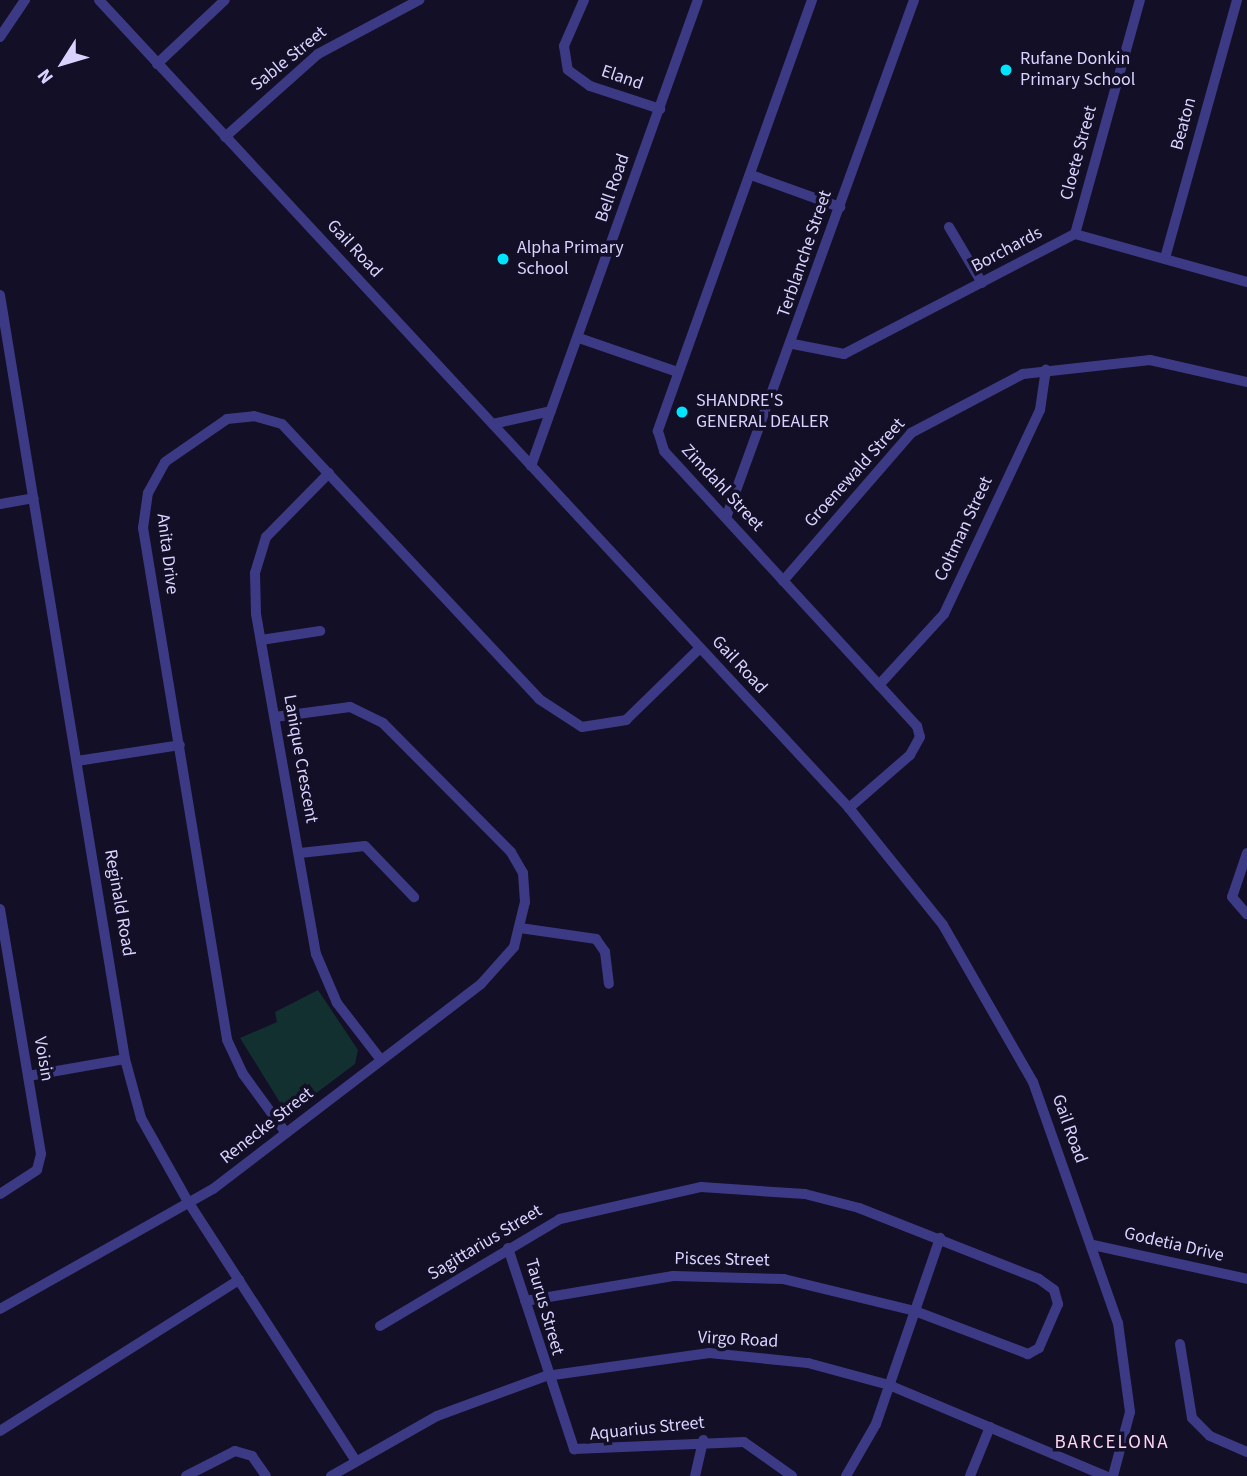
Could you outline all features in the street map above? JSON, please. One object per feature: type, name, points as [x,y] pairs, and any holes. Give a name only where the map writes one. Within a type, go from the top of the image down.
[{"type":"street","points":[[0,37],[25,0]]},
{"type":"street","name":"Gail Road","points":[[99,0],[849,808],[919,891],[1009,1033],[1093,1245],[1118,1322],[1130,1391],[1128,1427],[1113,1476]]},
{"type":"street","points":[[157,64],[225,0]]},
{"type":"street","name":"Sable Street","points":[[225,137],[318,54],[419,0]]},
{"type":"street","name":"Eland","points":[[584,0],[564,46],[568,70],[590,86],[660,109]]},
{"type":"street","name":"Bell Road","points":[[531,466],[698,0]]},
{"type":"street","name":"Zimdahl Street","points":[[812,0],[678,372],[660,442],[879,685],[919,737],[909,755],[849,808]]},
{"type":"street","name":"Terblanche Street","points":[[726,518],[793,344],[914,0]]},
{"type":"street","name":"Cloete Street","points":[[1075,234],[1140,0]]},
{"type":"street","name":"Beaton","points":[[1165,258],[1237,0]]},
{"type":"street","points":[[751,175],[839,207]]},
{"type":"street","points":[[949,227],[982,283]]},
{"type":"street","points":[[1075,234],[1247,282]]},
{"type":"street","name":"Borchards","points":[[793,344],[844,354],[1075,234]]},
{"type":"street","name":"Reginald Road","points":[[0,295],[125,1059],[149,1138],[355,1460]]},
{"type":"street","points":[[579,338],[678,372]]},
{"type":"street","name":"Groenewald Street","points":[[783,581],[922,424],[1046,369],[1159,360],[1247,382]]},
{"type":"street","name":"Coltman Street","points":[[879,685],[944,614],[1040,410],[1046,369]]},
{"type":"street","points":[[493,424],[551,411]]},
{"type":"street","name":"Anita Drive","points":[[286,1133],[243,1074],[227,1039],[143,528],[155,476],[190,442],[239,415],[282,425],[539,699],[568,722],[598,728],[626,720],[700,648]]},
{"type":"street","name":"Lanique Crescent","points":[[329,473],[273,526],[259,552],[261,640],[324,977],[381,1060]]},
{"type":"street","points":[[0,504],[33,498]]},
{"type":"street","points":[[261,640],[320,631]]},
{"type":"street","name":"Renecke Street","points":[[0,1309],[187,1200],[212,1189],[502,965],[520,929],[523,873],[511,852],[383,723],[350,706],[275,717]]},
{"type":"street","points":[[77,761],[180,745]]},
{"type":"street","points":[[300,853],[365,846],[414,897]]},
{"type":"street","points":[[1247,853],[1232,897],[1247,914]]},
{"type":"street","name":"Voisin","points":[[0,909],[41,1162],[0,1194]]},
{"type":"street","points":[[520,929],[596,939],[605,952],[609,984]]},
{"type":"street","points":[[28,1076],[125,1059]]},
{"type":"street","name":"Sagittarius Street","points":[[380,1326],[560,1219],[701,1186],[805,1194],[940,1238],[1048,1284],[1057,1295],[1055,1314],[1040,1348],[1028,1354],[915,1311]]},
{"type":"street","points":[[846,1476],[865,1449],[890,1385],[940,1238]]},
{"type":"street","name":"Godetia Drive","points":[[1093,1245],[1247,1279]]},
{"type":"street","name":"Taurus Street","points":[[508,1248],[546,1376]]},
{"type":"street","name":"Pisces Street","points":[[525,1301],[661,1277],[743,1275],[840,1290],[915,1311]]},
{"type":"street","points":[[0,1431],[239,1280]]},
{"type":"street","points":[[1180,1344],[1192,1418],[1210,1436],[1247,1452]]},
{"type":"street","name":"Virgo Road","points":[[331,1476],[355,1460],[437,1416],[546,1376],[709,1353],[808,1363],[890,1385],[1106,1476]]},
{"type":"street","name":"Aquarius Street","points":[[546,1376],[566,1438],[578,1452],[703,1440],[744,1442],[792,1476]]},
{"type":"street","points":[[970,1476],[990,1427]]},
{"type":"street","points":[[695,1476],[703,1440]]},
{"type":"street","points":[[186,1476],[240,1451],[266,1476]]},
{"type":"green space","points":[[318,990],[358,1050],[355,1064],[295,1109],[284,1109],[240,1038],[277,1022],[275,1012]]},
{"type":"place","name":"Rufane Donkin Primary School","points":[[1006,70]]},
{"type":"place","name":"Alpha Primary School","points":[[503,259]]},
{"type":"place","name":"SHANDRE'S GENERAL DEALER","points":[[682,412]]},
{"type":"district","name":"BARCELONA","points":[[1112,1443]]}]
